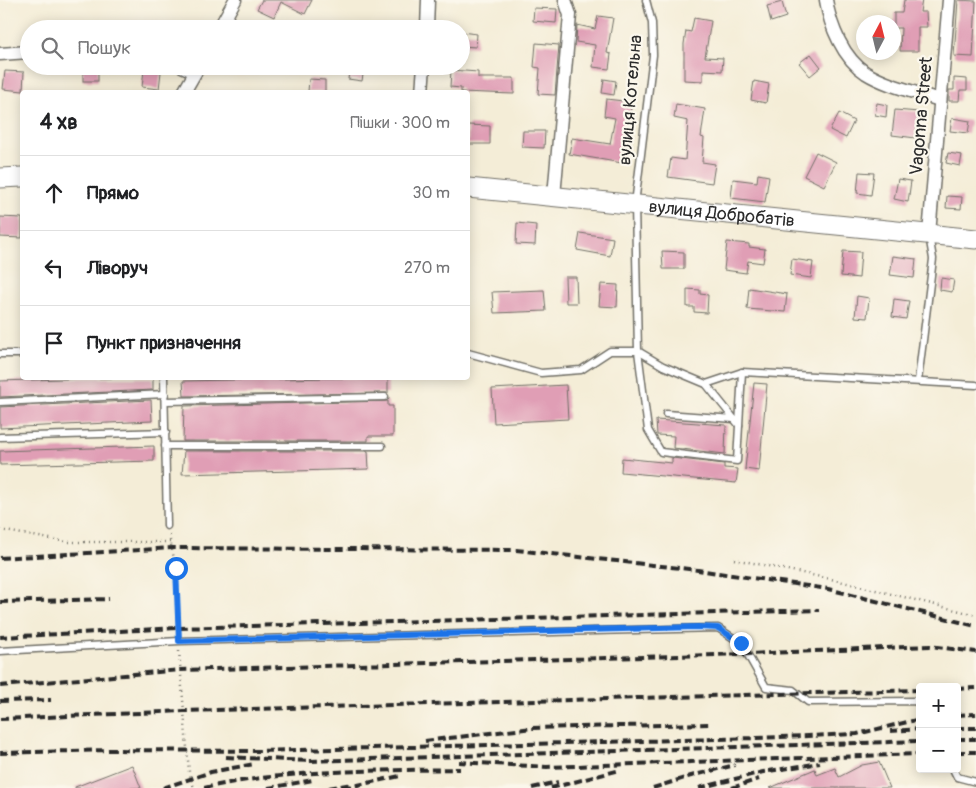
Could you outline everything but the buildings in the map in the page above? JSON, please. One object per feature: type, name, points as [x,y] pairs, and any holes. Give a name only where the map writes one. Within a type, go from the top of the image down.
[{"type":"street","points":[[225,20],[235,0]]},
{"type":"street","points":[[427,20],[428,0]]},
{"type":"street","points":[[554,196],[570,20],[565,0]]},
{"type":"street","points":[[826,0],[830,23],[849,57],[866,73],[939,100]]},
{"type":"street","name":"Vagonna Street","points":[[929,234],[949,0]]},
{"type":"street","points":[[0,54],[20,53]]},
{"type":"street","points":[[185,90],[194,75]]},
{"type":"street","points":[[422,90],[423,75]]},
{"type":"street","points":[[0,178],[20,177]]},
{"type":"street","name":"вулиця Добробатів","points":[[470,188],[976,239]]},
{"type":"lane","name":"вулиця Котельна","points":[[646,0],[652,23],[653,55],[635,204],[638,352],[648,430],[661,452],[736,461],[738,425]]},
{"type":"lane","points":[[918,381],[933,259],[929,234]]},
{"type":"lane","points":[[470,354],[542,373],[581,370],[610,351],[638,352],[662,366],[706,384],[738,425]]},
{"type":"lane","points":[[0,354],[20,354]]},
{"type":"lane","points":[[706,384],[742,372],[918,381],[976,386]]},
{"type":"lane","points":[[738,425],[742,372]]},
{"type":"lane","points":[[164,380],[167,526]]},
{"type":"lane","points":[[0,402],[165,397],[385,397]]},
{"type":"lane","points":[[666,414],[734,419]]},
{"type":"lane","points":[[0,437],[166,432]]},
{"type":"lane","points":[[166,446],[382,446]]},
{"type":"lane","points":[[0,651],[179,641],[718,628],[741,643],[766,687],[794,690],[808,702],[916,701]]},
{"type":"lane","points":[[955,773],[957,778],[976,782]]},
{"type":"path","points":[[167,526],[172,542],[176,568],[179,641],[189,772],[194,788]]},
{"type":"path","points":[[0,530],[67,542],[172,542]]},
{"type":"path","points":[[734,559],[832,579],[976,614]]},
{"type":"railway","points":[[0,558],[173,548],[516,550],[698,570],[828,589],[976,626]]},
{"type":"railway","points":[[0,602],[109,599]]},
{"type":"railway","points":[[0,637],[178,628],[819,610]]},
{"type":"railway","points":[[0,686],[180,670],[747,654],[930,646],[976,652]]},
{"type":"railway","points":[[961,689],[976,688]]},
{"type":"railway","points":[[0,719],[184,711],[916,690]]},
{"type":"railway","points":[[0,701],[51,700]]},
{"type":"railway","points":[[961,715],[976,714]]},
{"type":"railway","points":[[0,753],[109,750],[258,751],[757,738],[857,734],[916,720]]},
{"type":"railway","points":[[425,741],[532,728],[709,724]]},
{"type":"railway","points":[[961,728],[976,728]]},
{"type":"railway","points":[[890,731],[916,729]]},
{"type":"railway","points":[[961,739],[976,739]]},
{"type":"railway","points":[[226,757],[309,761],[916,741]]},
{"type":"railway","points":[[961,752],[976,752]]},
{"type":"railway","points":[[459,762],[547,767],[916,754]]},
{"type":"railway","points":[[699,788],[763,772],[820,763]]},
{"type":"railway","points":[[163,788],[211,772],[254,764]]},
{"type":"railway","points":[[653,788],[735,765]]},
{"type":"railway","points":[[204,788],[267,777],[300,774],[460,769]]},
{"type":"railway","points":[[551,788],[620,770]]},
{"type":"railway","points":[[344,788],[400,776]]},
{"type":"railway","points":[[732,788],[759,779]]},
{"type":"railway","points":[[268,788],[313,780]]},
{"type":"railway","points":[[532,788],[558,782]]},
{"type":"railway","points":[[329,788],[351,784]]},
{"type":"route","points":[[176,568],[179,641],[697,627],[718,628],[741,643]]}]
